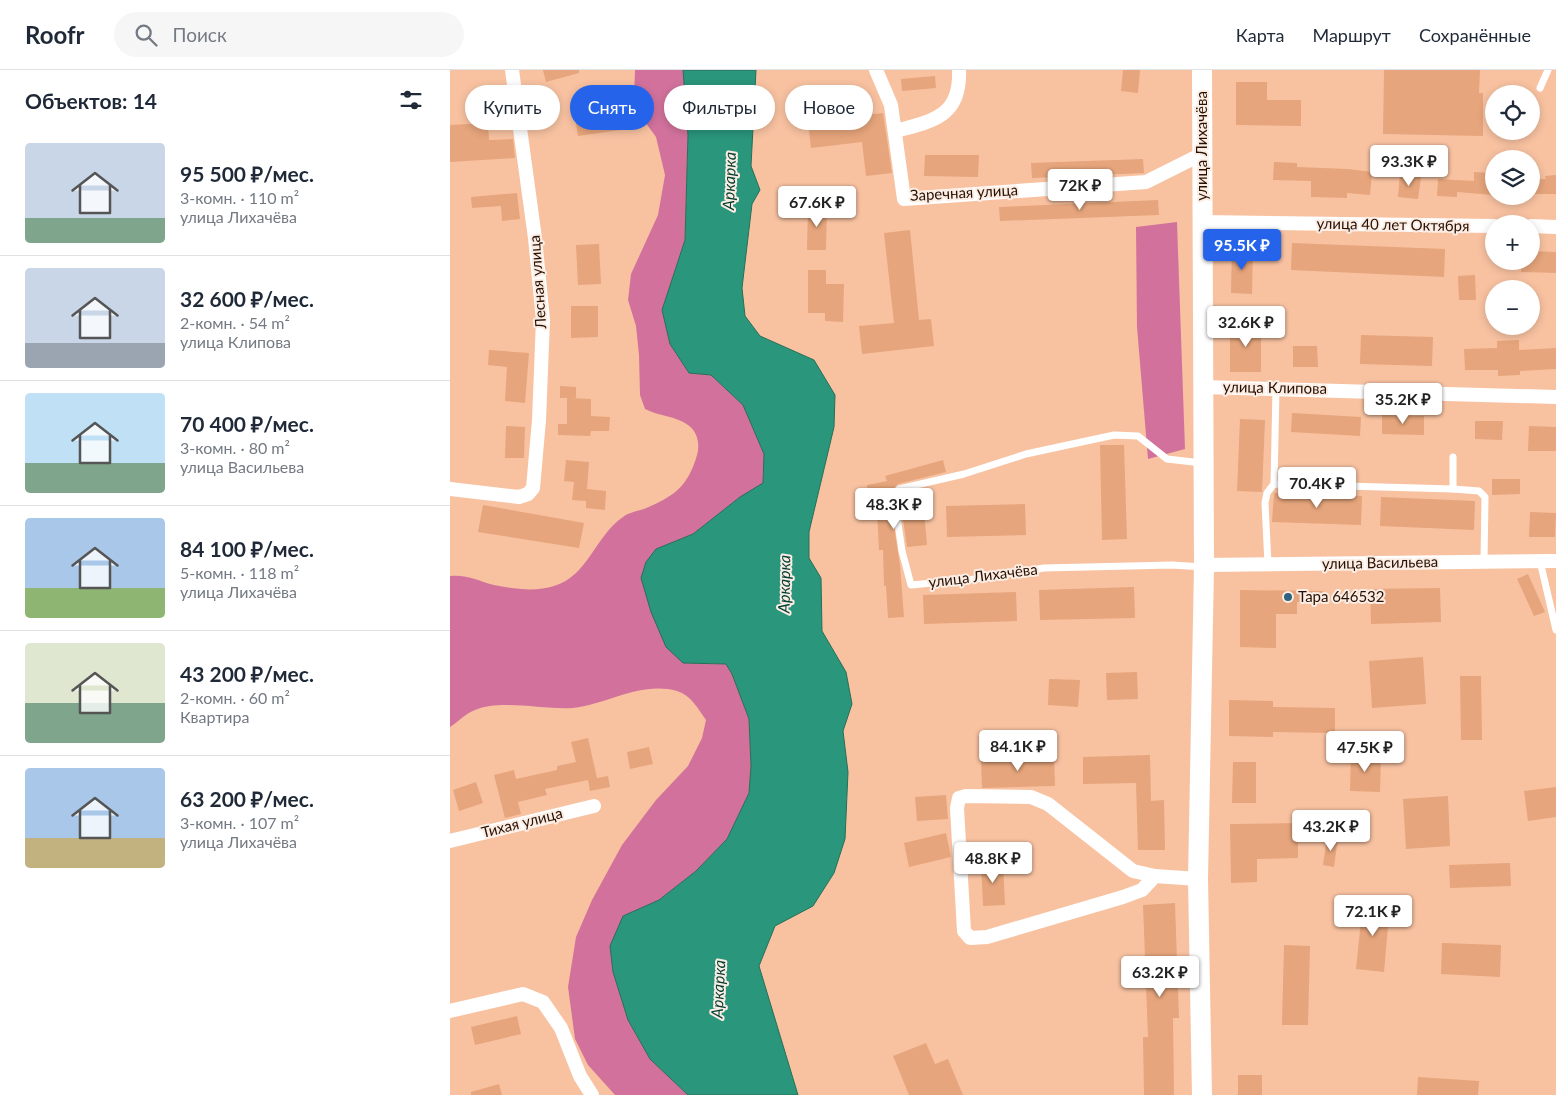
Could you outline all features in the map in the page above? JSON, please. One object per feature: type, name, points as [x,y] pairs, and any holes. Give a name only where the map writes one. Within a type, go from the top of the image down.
[{"type":"street","name":"Лесная улица","points":[[450,489],[519,497],[528,494],[533,488],[539,420],[543,320],[535,238],[512,70]]},
{"type":"street","name":"Заречная улица","points":[[876,70],[890,105],[896,131],[904,199],[1146,182],[1202,154]]},
{"type":"street","points":[[896,131],[937,119],[949,107],[955,94],[959,70]]},
{"type":"street","name":"улица Лихачёва","points":[[1202,70],[1204,566],[1198,880],[1202,1095]]},
{"type":"street","name":"улица 40 лет Октября","points":[[1202,222],[1485,226]]},
{"type":"street","points":[[1540,226],[1556,226]]},
{"type":"street","name":"улица Клипова","points":[[1203,387],[1556,397]]},
{"type":"street","name":"улица Васильева","points":[[1204,566],[1556,561]]},
{"type":"street","points":[[1156,876],[1142,890],[1123,897],[986,937],[970,938],[964,931],[957,808],[959,798],[966,796],[1031,797],[1048,804],[1133,871],[1156,876],[1198,880]]},
{"type":"street","name":"Тихая улица","points":[[450,841],[594,806]]},
{"type":"street","points":[[450,1011],[523,994],[543,1002],[561,1028],[580,1076],[592,1095]]},
{"type":"lane","points":[[1540,88],[1548,70]]},
{"type":"lane","points":[[1268,564],[1265,503],[1267,493],[1274,484],[1276,388]]},
{"type":"lane","name":"улица Лихачёва","points":[[1203,463],[1167,459],[1138,436],[1114,435],[1026,454],[964,474],[899,489],[894,496],[902,550],[911,585],[976,579],[1044,568],[1204,566]]},
{"type":"lane","points":[[1452,490],[1453,457]]},
{"type":"lane","points":[[1274,484],[1479,491],[1485,497],[1484,562]]},
{"type":"lane","points":[[1540,561],[1556,630]]},
{"type":"shaded area","points":[[635,70],[683,70],[684,85],[664,85],[664,130],[688,130],[688,135],[685,240],[662,310],[670,344],[689,373],[711,375],[743,405],[764,454],[763,484],[740,497],[693,534],[656,549],[683,663],[726,664],[732,674],[749,719],[751,766],[749,793],[727,839],[696,871],[659,900],[623,916],[613,972],[628,1020],[650,1059],[688,1095],[615,1095],[588,1065],[575,1039],[568,987],[576,937],[592,900],[622,845],[656,800],[688,766],[702,738],[706,720],[694,703],[682,693],[664,689],[650,689],[573,708],[510,705],[485,707],[468,713],[450,727],[450,576],[467,577],[494,585],[524,589],[547,588],[566,581],[583,565],[613,525],[630,513],[654,505],[678,490],[689,475],[697,455],[697,439],[694,431],[683,422],[645,409],[640,395],[636,326],[628,300],[631,274],[658,215],[665,175],[656,137],[651,130],[654,130],[654,85],[634,85]]},
{"type":"shaded area","points":[[1177,222],[1185,449],[1148,459],[1137,327],[1136,227]]},
{"type":"water","points":[[683,70],[756,70],[755,85],[684,85]]},
{"type":"water","name":"Аркарка","points":[[688,130],[753,130],[751,166],[760,190],[752,204],[742,288],[745,316],[760,336],[814,360],[835,395],[834,427],[809,532],[809,558],[821,578],[822,631],[846,672],[852,704],[843,731],[848,772],[845,839],[834,873],[813,906],[775,926],[759,966],[798,1095],[688,1095],[650,1059],[628,1020],[613,972],[610,946],[623,916],[659,900],[696,871],[727,839],[749,793],[751,766],[749,719],[732,674],[726,664],[683,663],[666,647],[651,612],[641,578],[646,562],[656,549],[693,534],[740,497],[763,483],[764,454],[743,405],[711,375],[689,373],[670,344],[662,310],[685,240]]},
{"type":"building","points":[[543,70],[579,70],[579,73],[546,82]]},
{"type":"building","points":[[1123,70],[1140,70],[1138,93],[1121,91]]},
{"type":"building","points":[[1384,70],[1480,70],[1479,93],[1483,93],[1483,136],[1383,134]]},
{"type":"building","points":[[935,76],[936,88],[902,91],[901,79]]},
{"type":"building","points":[[1236,82],[1267,82],[1267,100],[1301,100],[1301,126],[1236,125]]},
{"type":"building","points":[[883,113],[892,173],[866,176],[862,142],[811,148],[809,130],[873,130],[873,114]]},
{"type":"building","points":[[465,124],[465,130],[488,130],[489,140],[513,139],[515,158],[450,162],[450,125]]},
{"type":"building","points":[[577,130],[620,130],[578,136]]},
{"type":"building","points":[[925,155],[979,155],[978,177],[924,176]]},
{"type":"building","points":[[1143,159],[1144,173],[1032,178],[1031,163]]},
{"type":"building","points":[[1274,162],[1297,163],[1297,167],[1372,172],[1370,195],[1347,193],[1347,198],[1311,197],[1311,181],[1273,180]]},
{"type":"building","points":[[1474,172],[1485,173],[1485,194],[1457,192],[1457,197],[1437,196],[1438,179],[1474,181]]},
{"type":"building","points":[[1400,174],[1421,177],[1418,199],[1398,197]]},
{"type":"building","points":[[1556,175],[1556,194],[1540,194],[1540,179],[1546,179],[1545,176]]},
{"type":"building","points":[[517,193],[520,219],[502,221],[501,206],[472,208],[471,197]]},
{"type":"building","points":[[1158,200],[1159,215],[1000,221],[999,207]]},
{"type":"building","points":[[808,206],[827,206],[826,250],[807,250]]},
{"type":"building","points":[[910,230],[919,320],[931,319],[934,346],[862,354],[859,326],[894,323],[884,233]]},
{"type":"building","points":[[1292,243],[1445,249],[1444,277],[1291,270]]},
{"type":"building","points":[[599,244],[601,284],[578,285],[576,245]]},
{"type":"building","points":[[1232,248],[1253,248],[1252,294],[1231,293]]},
{"type":"building","points":[[1540,251],[1556,252],[1556,273],[1521,272],[1521,270],[1540,270]]},
{"type":"building","points":[[808,270],[826,270],[826,284],[844,284],[843,322],[825,321],[825,313],[808,313]]},
{"type":"building","points":[[1475,275],[1476,300],[1459,300],[1458,276]]},
{"type":"building","points":[[571,306],[598,306],[598,337],[571,338]]},
{"type":"building","points":[[1230,324],[1261,324],[1261,372],[1230,372]]},
{"type":"building","points":[[1361,335],[1433,337],[1432,366],[1360,364]]},
{"type":"building","points":[[1519,340],[1519,350],[1556,348],[1556,369],[1520,371],[1520,375],[1498,376],[1498,370],[1465,370],[1464,349],[1497,348],[1497,341]]},
{"type":"building","points":[[1293,346],[1317,346],[1318,367],[1293,367]]},
{"type":"building","points":[[489,350],[529,353],[525,403],[505,401],[507,367],[488,365]]},
{"type":"building","points":[[560,386],[576,387],[576,398],[570,398],[591,399],[591,416],[610,417],[609,431],[591,431],[590,436],[558,435],[558,424],[567,424],[567,398],[560,398]]},
{"type":"building","points":[[1292,413],[1361,417],[1360,436],[1291,432]]},
{"type":"building","points":[[1382,415],[1424,416],[1424,435],[1382,434]]},
{"type":"building","points":[[1240,419],[1265,420],[1262,492],[1237,491]]},
{"type":"building","points":[[1475,421],[1503,421],[1502,440],[1475,439]]},
{"type":"building","points":[[506,426],[525,427],[524,458],[505,458]]},
{"type":"building","points":[[1529,426],[1556,427],[1556,451],[1528,451]]},
{"type":"building","points":[[1100,445],[1124,445],[1127,539],[1102,540]]},
{"type":"building","points":[[566,460],[589,462],[587,489],[606,491],[605,510],[586,508],[586,501],[572,500],[574,482],[564,481]]},
{"type":"building","points":[[943,460],[946,472],[898,484],[889,494],[900,565],[904,617],[888,618],[886,586],[884,586],[883,550],[879,550],[877,512],[872,512],[867,485],[887,481],[885,476]]},
{"type":"building","points":[[1492,479],[1520,479],[1520,494],[1492,495]]},
{"type":"building","points":[[922,489],[927,545],[907,547],[900,497],[902,494]]},
{"type":"building","points":[[1274,493],[1362,496],[1361,525],[1272,522]]},
{"type":"building","points":[[1381,497],[1475,501],[1474,530],[1380,526]]},
{"type":"building","points":[[1025,504],[1026,535],[947,537],[946,506]]},
{"type":"building","points":[[483,505],[584,523],[579,548],[478,532]]},
{"type":"building","points":[[1530,512],[1556,513],[1555,537],[1529,537]]},
{"type":"building","points":[[1528,574],[1545,612],[1534,616],[1517,579]]},
{"type":"building","points":[[1134,587],[1135,618],[1040,620],[1039,590]]},
{"type":"building","points":[[1440,588],[1441,622],[1371,624],[1370,589]]},
{"type":"building","points":[[1240,590],[1323,591],[1323,603],[1297,602],[1297,614],[1276,614],[1276,648],[1240,647]]},
{"type":"building","points":[[1016,592],[1017,621],[924,624],[923,595]]},
{"type":"building","points":[[1423,657],[1426,704],[1372,708],[1369,661]]},
{"type":"building","points":[[1137,672],[1138,699],[1107,700],[1106,673]]},
{"type":"building","points":[[1460,676],[1481,676],[1482,740],[1461,740]]},
{"type":"building","points":[[1049,679],[1080,680],[1078,707],[1048,705]]},
{"type":"building","points":[[1229,700],[1273,701],[1273,707],[1335,708],[1335,733],[1273,732],[1273,737],[1229,736]]},
{"type":"building","points":[[588,738],[597,778],[608,776],[610,787],[590,791],[588,780],[545,789],[547,795],[518,802],[521,814],[505,818],[494,775],[514,770],[516,779],[557,770],[557,766],[576,762],[571,742]]},
{"type":"building","points":[[649,747],[653,764],[630,769],[627,752]]},
{"type":"building","points":[[1351,753],[1381,755],[1380,792],[1350,791]]},
{"type":"building","points":[[1150,755],[1151,801],[1164,800],[1165,850],[1138,850],[1136,783],[1083,784],[1083,757]]},
{"type":"building","points":[[1054,757],[1055,786],[982,788],[981,759]]},
{"type":"building","points":[[1233,762],[1256,762],[1256,803],[1232,803]]},
{"type":"building","points":[[476,782],[483,803],[459,811],[453,790]]},
{"type":"building","points":[[1556,787],[1556,817],[1528,821],[1524,791]]},
{"type":"building","points":[[946,795],[948,819],[917,821],[915,797]]},
{"type":"building","points":[[1448,796],[1450,846],[1406,849],[1403,799]]},
{"type":"building","points":[[1298,823],[1298,858],[1257,859],[1257,882],[1231,883],[1230,824]]},
{"type":"building","points":[[946,833],[951,857],[909,867],[904,843]]},
{"type":"building","points":[[1327,837],[1338,838],[1334,867],[1323,865]]},
{"type":"building","points":[[1003,862],[1005,905],[983,906],[981,863]]},
{"type":"building","points":[[1510,863],[1511,886],[1450,888],[1449,865]]},
{"type":"building","points":[[1363,902],[1390,904],[1384,972],[1356,969]]},
{"type":"building","points":[[1175,903],[1179,1018],[1173,1018],[1174,1095],[1144,1095],[1143,1037],[1148,1037],[1143,905]]},
{"type":"building","points":[[1442,943],[1501,945],[1500,977],[1441,974]]},
{"type":"building","points":[[1284,945],[1310,946],[1308,1025],[1282,1025]]},
{"type":"building","points":[[517,1016],[521,1034],[475,1045],[471,1027]]},
{"type":"building","points":[[926,1043],[935,1064],[948,1059],[963,1095],[909,1095],[893,1056]]},
{"type":"building","points":[[1238,1075],[1262,1075],[1262,1095],[1238,1095]]},
{"type":"building","points":[[1418,1077],[1479,1081],[1478,1095],[1417,1095]]},
{"type":"building","points":[[499,1084],[502,1095],[471,1095],[471,1092]]},
{"type":"place","name":"Тара 646532","points":[[1288,597]]}]
